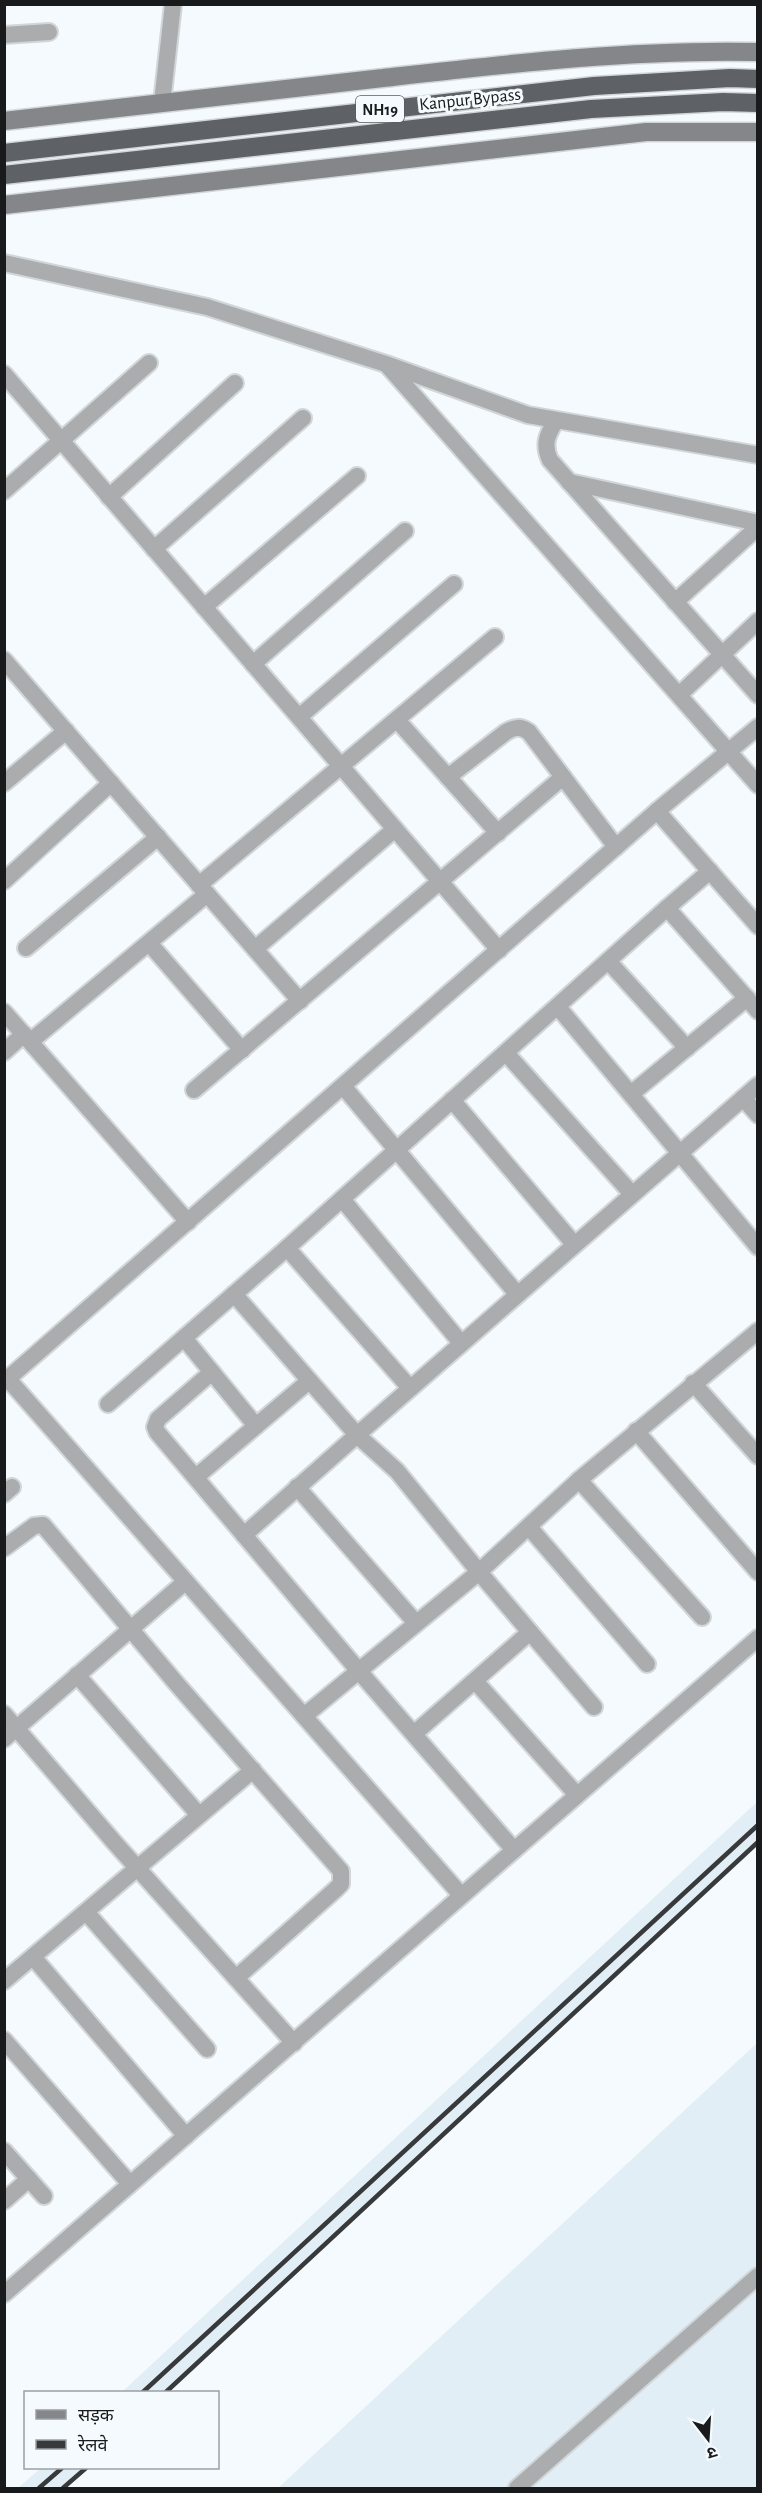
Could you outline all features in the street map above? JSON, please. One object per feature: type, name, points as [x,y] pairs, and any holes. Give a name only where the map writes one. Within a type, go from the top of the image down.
[{"type":"highway","name":"Kanpur Bypass","points":[[4,153],[594,86],[730,78],[758,79]]},
{"type":"highway","name":"Kanpur Bypass","points":[[4,175],[591,109],[723,102],[758,103]]},
{"type":"main road","points":[[4,121],[476,67],[638,54],[758,52]]},
{"type":"main road","points":[[4,206],[646,132],[758,132]]},
{"type":"street","points":[[162,103],[173,4]]},
{"type":"street","points":[[4,35],[49,32]]},
{"type":"street","points":[[4,263],[207,307],[386,364],[528,415],[555,422],[648,435],[758,455]]},
{"type":"street","points":[[4,491],[149,363]]},
{"type":"street","points":[[386,364],[758,785]]},
{"type":"street","points":[[7,381],[499,950]]},
{"type":"street","points":[[109,497],[235,383]]},
{"type":"street","points":[[154,549],[303,418]]},
{"type":"street","points":[[555,422],[547,436],[546,452],[550,460],[758,695]]},
{"type":"street","points":[[204,607],[357,476]]},
{"type":"street","points":[[569,482],[758,523]]},
{"type":"street","points":[[675,602],[758,528]]},
{"type":"street","points":[[253,663],[405,531]]},
{"type":"street","points":[[299,717],[454,584]]},
{"type":"street","points":[[679,695],[758,621]]},
{"type":"street","points":[[4,1052],[27,1038],[149,943],[203,890],[341,766],[495,637]]},
{"type":"street","points":[[4,660],[10,678],[66,731],[300,1001]]},
{"type":"street","points":[[397,720],[498,832]]},
{"type":"street","points":[[448,777],[506,732],[521,727],[529,732],[616,847]]},
{"type":"street","points":[[461,1895],[6,1381],[657,811],[758,727]]},
{"type":"street","points":[[4,783],[66,731]]},
{"type":"street","points":[[194,1090],[563,777]]},
{"type":"street","points":[[4,881],[111,783]]},
{"type":"street","points":[[657,811],[758,926]]},
{"type":"street","points":[[255,949],[395,829]]},
{"type":"street","points":[[26,948],[158,837]]},
{"type":"street","points":[[108,1404],[287,1248],[710,871]]},
{"type":"street","points":[[631,1094],[687,1048],[752,1004],[667,908]]},
{"type":"street","points":[[149,943],[242,1050]]},
{"type":"street","points":[[609,962],[687,1048]]},
{"type":"street","points":[[558,1007],[758,1247]]},
{"type":"street","points":[[4,1012],[188,1222]]},
{"type":"street","points":[[506,1053],[632,1194]]},
{"type":"street","points":[[244,1535],[758,1085]]},
{"type":"street","points":[[343,1086],[517,1294]]},
{"type":"street","points":[[742,1098],[758,1115]]},
{"type":"street","points":[[452,1100],[574,1244]]},
{"type":"street","points":[[342,1199],[461,1343]]},
{"type":"street","points":[[287,1248],[410,1388]]},
{"type":"street","points":[[234,1294],[357,1435],[397,1470],[479,1572],[594,1707]]},
{"type":"street","points":[[184,1338],[256,1426]]},
{"type":"street","points":[[304,1716],[479,1572],[579,1480],[693,1383],[755,1338]]},
{"type":"street","points":[[212,1372],[156,1423],[157,1432],[514,1850]]},
{"type":"street","points":[[196,1477],[309,1382]]},
{"type":"street","points":[[693,1383],[758,1456]]},
{"type":"street","points":[[636,1431],[758,1572]]},
{"type":"street","points":[[579,1480],[702,1617]]},
{"type":"street","points":[[297,1487],[416,1623]]},
{"type":"street","points":[[4,1548],[34,1526],[43,1525],[341,1871],[341,1884],[236,1978]]},
{"type":"street","points":[[529,1527],[647,1664]]},
{"type":"street","points":[[10,1734],[185,1582]]},
{"type":"street","points":[[415,1733],[530,1632]]},
{"type":"street","points":[[4,2294],[758,1638]]},
{"type":"street","points":[[77,1675],[199,1815]]},
{"type":"street","points":[[475,1681],[577,1795]]},
{"type":"street","points":[[4,1714],[10,1734],[138,1867],[294,2043]]},
{"type":"street","points":[[4,1981],[253,1770]]},
{"type":"street","points":[[86,1912],[207,2049]]},
{"type":"street","points":[[33,1957],[186,2136]]},
{"type":"street","points":[[4,2040],[130,2184]]},
{"type":"street","points":[[4,2151],[44,2196]]},
{"type":"street","points":[[4,2201],[29,2179]]},
{"type":"street","points":[[527,2485],[754,2286]]},
{"type":"shaded area","points":[[757,1802],[757,1842],[217,2346],[168,2391],[123,2391]]},
{"type":"shaded area","points":[[757,2043],[757,2488],[278,2488]]},
{"type":"shaded area","points":[[40,2469],[84,2469],[63,2488],[18,2488]]},
{"type":"railway","points":[[144,2391],[758,1825]]},
{"type":"railway","points":[[167,2391],[758,1842]]},
{"type":"railway","points":[[39,2488],[61,2469]]},
{"type":"railway","points":[[63,2488],[85,2469]]}]
